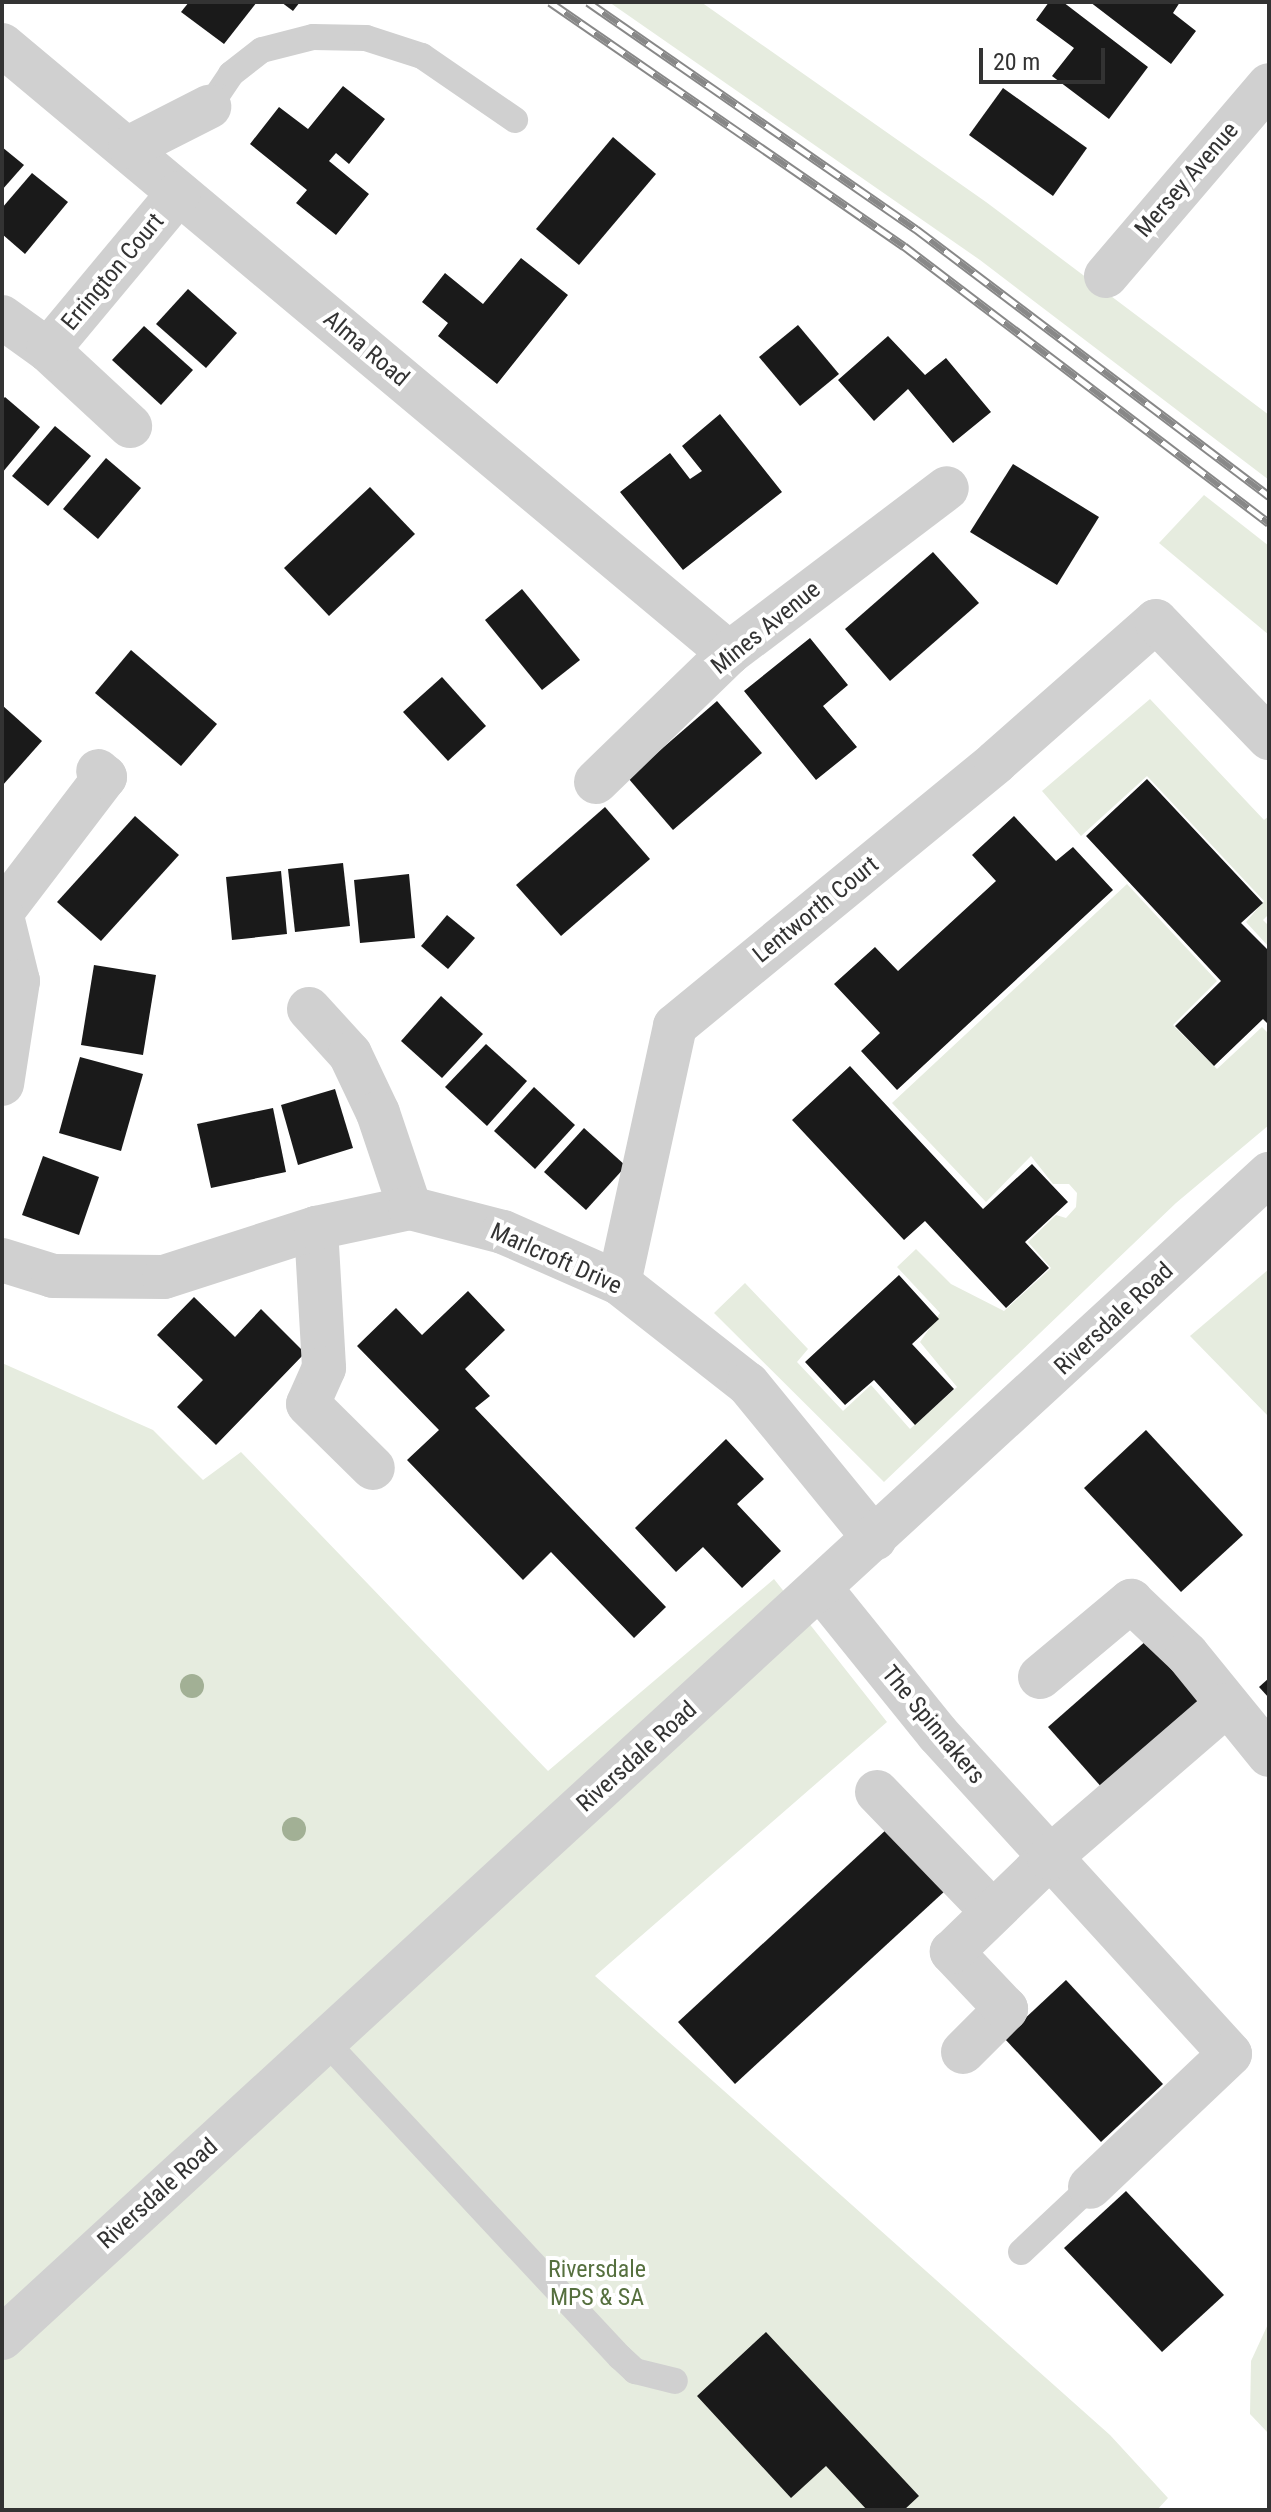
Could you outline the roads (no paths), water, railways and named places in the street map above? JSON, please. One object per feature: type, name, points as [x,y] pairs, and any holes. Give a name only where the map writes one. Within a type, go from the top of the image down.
[{"type":"street","name":"Alma Road","points":[[2,45],[130,147],[179,193],[729,653]]},
{"type":"street","name":"Mersey Avenue","points":[[1106,276],[1269,85]]},
{"type":"street","points":[[130,147],[209,107]]},
{"type":"street","name":"Errington Court","points":[[48,350],[179,193]]},
{"type":"street","name":"Errington Court","points":[[2,317],[48,350],[130,426]]},
{"type":"street","name":"Mines Avenue","points":[[596,782],[729,653],[947,488]]},
{"type":"street","name":"Lentworth Court","points":[[619,1283],[675,1026],[996,762],[1156,621],[1269,738]]},
{"type":"street","points":[[2,1084],[18,981],[2,914],[105,777],[98,771]]},
{"type":"street","points":[[309,1009],[350,1054],[378,1113],[410,1208]]},
{"type":"street","name":"Riversdale Road","points":[[2,2338],[821,1589],[1269,1174]]},
{"type":"street","name":"Marlcroft Drive","points":[[2,1260],[53,1276],[164,1277],[316,1228],[410,1208],[503,1232],[619,1283],[748,1384],[875,1539]]},
{"type":"street","points":[[316,1228],[324,1368],[308,1404],[373,1468]]},
{"type":"street","name":"The Spinnakers","points":[[821,1589],[938,1734],[1230,2054],[1090,2187]]},
{"type":"street","points":[[1040,1677],[1131,1601],[1187,1654],[1269,1755]]},
{"type":"street","points":[[963,2052],[1006,2009],[952,1952],[1049,1858],[1226,1705]]},
{"type":"street","points":[[877,1792],[992,1911]]},
{"type":"lane","points":[[209,107],[231,74],[262,50],[313,37],[366,38],[422,56],[515,120]]},
{"type":"lane","points":[[326,2042],[620,2357],[635,2371],[675,2381]]},
{"type":"lane","points":[[1021,2252],[1090,2187]]},
{"type":"railway","points":[[550,2],[904,246],[1269,523]]},
{"type":"railway","points":[[588,2],[916,229],[1269,496]]},
{"type":"park label","name":"Riversdale MPS & SA","points":[[597,2284]]}]
